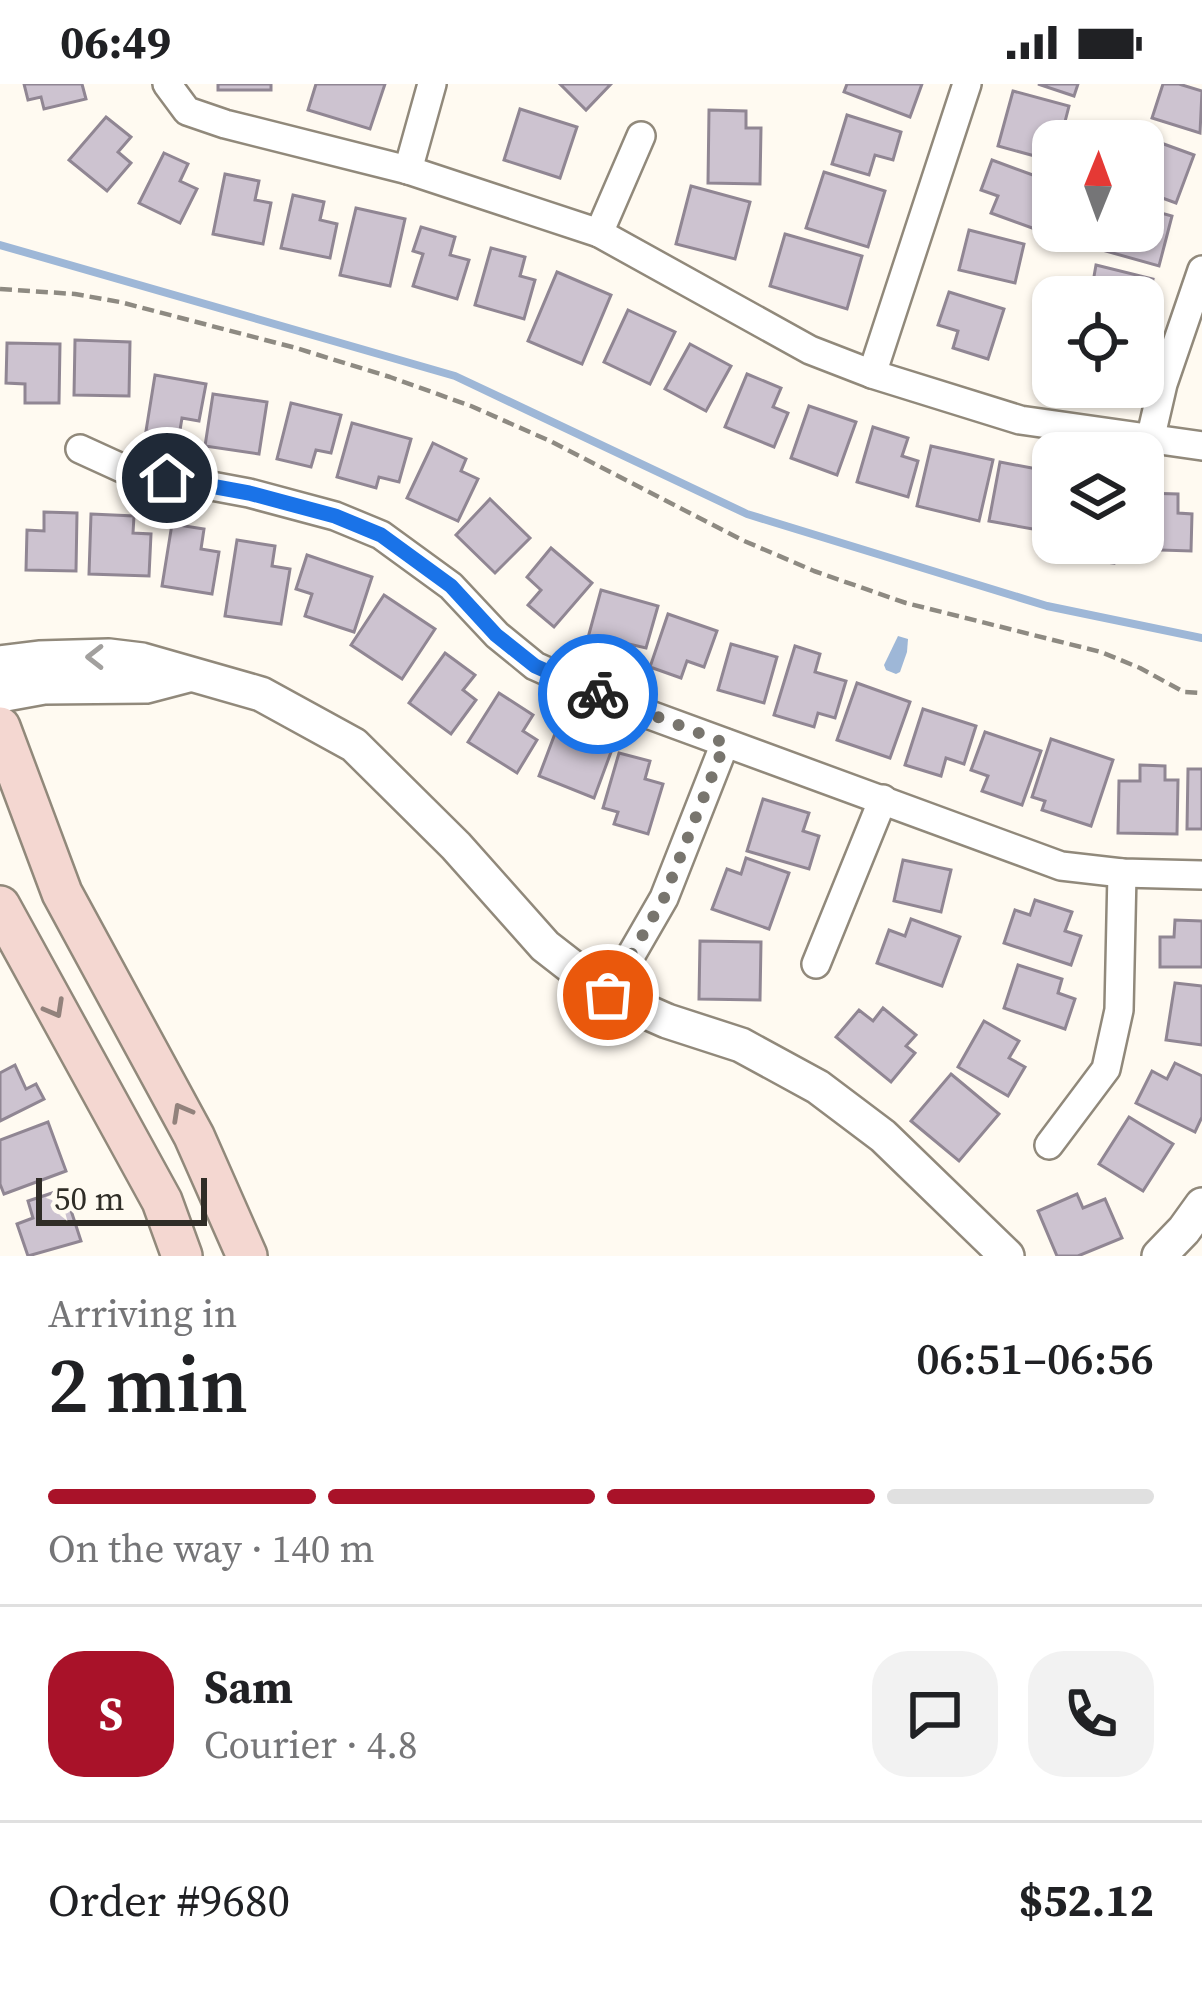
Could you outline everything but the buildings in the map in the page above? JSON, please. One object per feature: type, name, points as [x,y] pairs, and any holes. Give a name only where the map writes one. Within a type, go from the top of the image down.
[{"type":"main road","points":[[0,727],[62,893],[194,1136],[247,1256]]},
{"type":"main road","points":[[0,906],[162,1201],[182,1256]]},
{"type":"street","points":[[167,84],[187,111],[206,118],[408,170],[599,233],[810,350],[872,374],[1020,420],[1098,432]]},
{"type":"street","points":[[408,170],[432,84]]},
{"type":"street","points":[[872,374],[968,84]]},
{"type":"street","points":[[599,233],[641,136]]},
{"type":"street","points":[[1152,432],[1202,270]]},
{"type":"street","points":[[1164,442],[1202,446]]},
{"type":"street","points":[[80,449],[126,470],[249,493],[335,516],[381,535],[451,586],[496,635],[535,666],[620,704],[1061,866],[1202,875]]},
{"type":"street","points":[[0,663],[109,656],[142,660],[261,694],[354,745],[456,847],[545,946],[608,995],[741,1045],[818,1087],[883,1136],[1007,1256]]},
{"type":"street","points":[[0,695],[44,687],[146,686],[189,675]]},
{"type":"street","points":[[608,995],[664,898],[725,743]]},
{"type":"street","points":[[816,964],[883,799]]},
{"type":"street","points":[[1048,1144],[1106,1069],[1119,1010],[1122,873]]},
{"type":"street","points":[[1159,1256],[1202,1205]]},
{"type":"path","points":[[0,289],[120,302],[296,347],[390,377],[550,441],[742,541],[814,571],[924,608],[1101,652],[1184,692],[1202,693]]},
{"type":"water","points":[[898,636],[908,639],[896,674],[884,665]]},
{"type":"waterway","points":[[0,245],[455,376],[747,514],[1047,606],[1202,638]]},
{"type":"way so far","points":[[598,694],[725,743],[664,898],[608,995]]},
{"type":"route","points":[[167,478],[249,493],[335,516],[381,535],[451,586],[496,635],[535,666],[598,694]]}]
